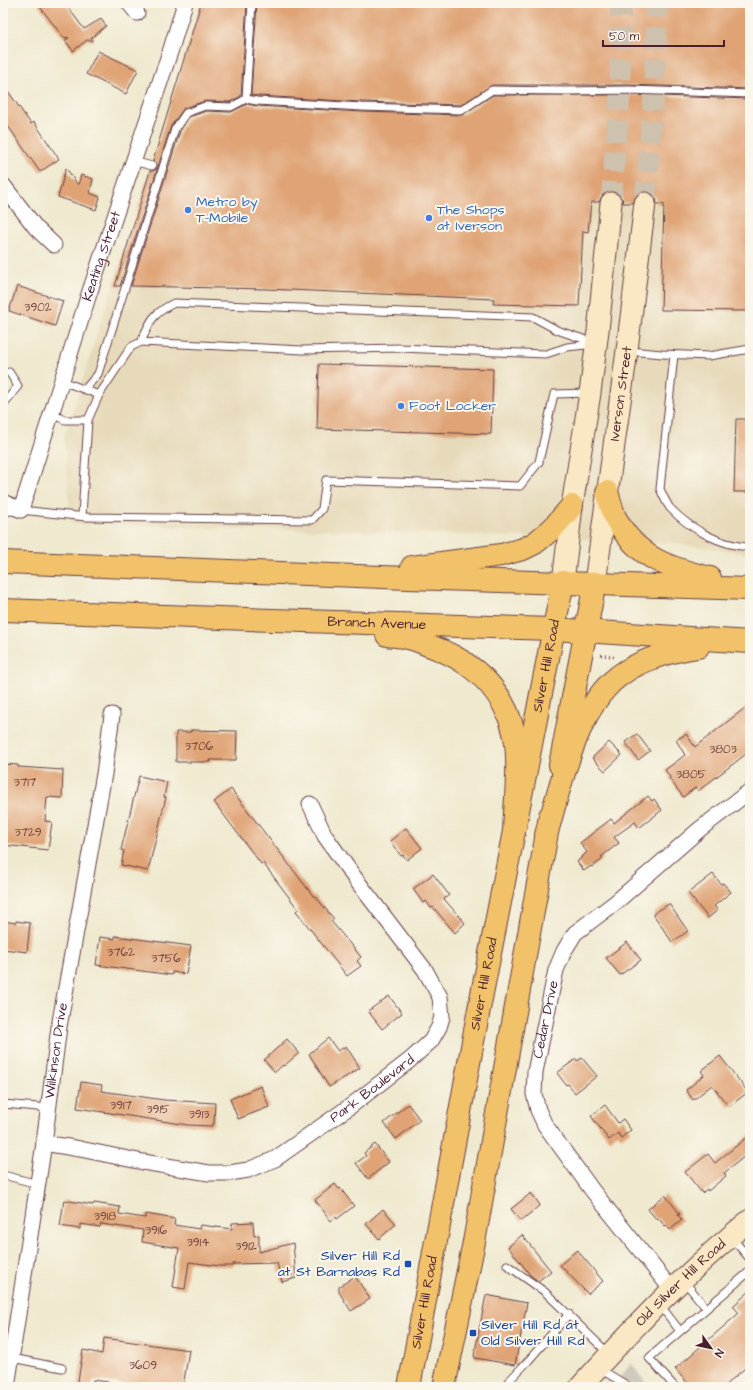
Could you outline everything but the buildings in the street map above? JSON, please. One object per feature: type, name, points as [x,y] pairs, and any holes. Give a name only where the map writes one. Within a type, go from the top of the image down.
[{"type":"main road","points":[[563,582],[572,506],[590,392],[611,202]]},
{"type":"main road","name":"Iverson Street","points":[[595,583],[627,350],[645,203]]},
{"type":"main road","points":[[607,492],[615,518],[628,538],[640,550],[653,559],[680,570],[750,589]]},
{"type":"main road","points":[[338,575],[458,562],[501,555],[523,549],[535,543],[552,529],[572,506]]},
{"type":"main road","points":[[3,562],[750,589]]},
{"type":"main road","name":"Silver Hill Road","points":[[409,1387],[479,1009],[563,582]]},
{"type":"main road","points":[[444,1387],[474,1242],[546,835],[595,583]]},
{"type":"main road","name":"Branch Avenue","points":[[3,610],[553,628],[741,641]]},
{"type":"main road","points":[[272,620],[408,638],[454,655],[476,670],[492,686],[502,701],[510,720],[515,738],[517,754],[514,832]]},
{"type":"main road","points":[[546,835],[577,734],[592,706],[612,681],[625,671],[641,662],[671,652],[741,641]]},
{"type":"main road","name":"Old Silver Hill Road","points":[[580,1387],[603,1371],[631,1330],[730,1236],[750,1220]]},
{"type":"street","name":"Keating Street","points":[[21,510],[89,294],[185,3]]},
{"type":"street","points":[[3,185],[36,228],[54,245]]},
{"type":"street","points":[[3,502],[21,510]]},
{"type":"street","name":"Wilkinson Drive","points":[[7,1387],[44,1143],[59,1027],[104,774],[112,715]]},
{"type":"street","name":"Cedar Drive","points":[[671,1291],[592,1190],[545,1125],[538,1110],[534,1094],[535,1072],[556,970],[574,933],[616,902],[700,829],[750,791]]},
{"type":"street","name":"Park Boulevard","points":[[44,1143],[80,1148],[143,1162],[209,1173],[230,1173],[248,1170],[275,1158],[352,1105],[410,1060],[431,1041],[442,1017],[440,997],[425,970],[354,877],[325,836],[310,804]]},
{"type":"lane","points":[[246,99],[252,3]]},
{"type":"lane","points":[[85,389],[98,374],[175,129],[186,113],[206,106],[231,107],[246,99],[257,102],[355,107],[462,110],[492,90],[629,90],[750,94]]},
{"type":"lane","points":[[133,161],[152,166]]},
{"type":"lane","points":[[141,342],[149,323],[160,311],[174,303],[533,317],[557,330],[596,344]]},
{"type":"lane","points":[[82,516],[88,420],[99,395],[131,347],[141,342],[302,350],[400,348],[546,354],[567,347],[596,344]]},
{"type":"lane","points":[[627,350],[674,355],[709,356],[750,349]]},
{"type":"lane","points":[[674,355],[660,489],[669,507],[688,524],[721,542],[742,547],[750,547]]},
{"type":"lane","points":[[3,405],[18,386],[9,372]]},
{"type":"lane","points":[[62,381],[99,395]]},
{"type":"lane","points":[[3,512],[21,510],[82,516],[312,520],[322,509],[326,480],[520,486],[539,462],[554,394],[590,392]]},
{"type":"lane","points":[[52,414],[65,420],[88,420]]},
{"type":"lane","points":[[3,1104],[49,1108]]},
{"type":"lane","points":[[3,1175],[38,1184]]},
{"type":"lane","points":[[730,1236],[750,1259]]},
{"type":"lane","points":[[507,1265],[545,1292],[569,1314],[603,1371],[628,1387]]},
{"type":"lane","points":[[675,1387],[649,1358],[750,1271]]},
{"type":"lane","points":[[671,1291],[706,1308]]},
{"type":"lane","points":[[671,1291],[680,1331]]},
{"type":"lane","points":[[505,1387],[569,1314]]},
{"type":"lane","points":[[12,1358],[62,1368]]},
{"type":"shaded area","points":[[202,3],[750,3],[750,554],[667,542],[71,523],[64,438]]},
{"type":"shaded area","points":[[631,1363],[649,1387],[613,1387]]},
{"type":"tunnel","points":[[611,203],[620,96],[621,3]]},
{"type":"tunnel","points":[[645,203],[654,95],[657,3]]},
{"type":"place","name":"Metro by T-Mobile","points":[[188,210]]},
{"type":"place","name":"The Shops at Iverson","points":[[429,218]]},
{"type":"place","name":"Foot Locker","points":[[401,406]]},
{"type":"place","name":"Silver Hill Rd at St Barnabas Rd","points":[[408,1264]]},
{"type":"place","name":"Silver Hill Rd at Old Silver Hill Rd","points":[[473,1333]]}]
